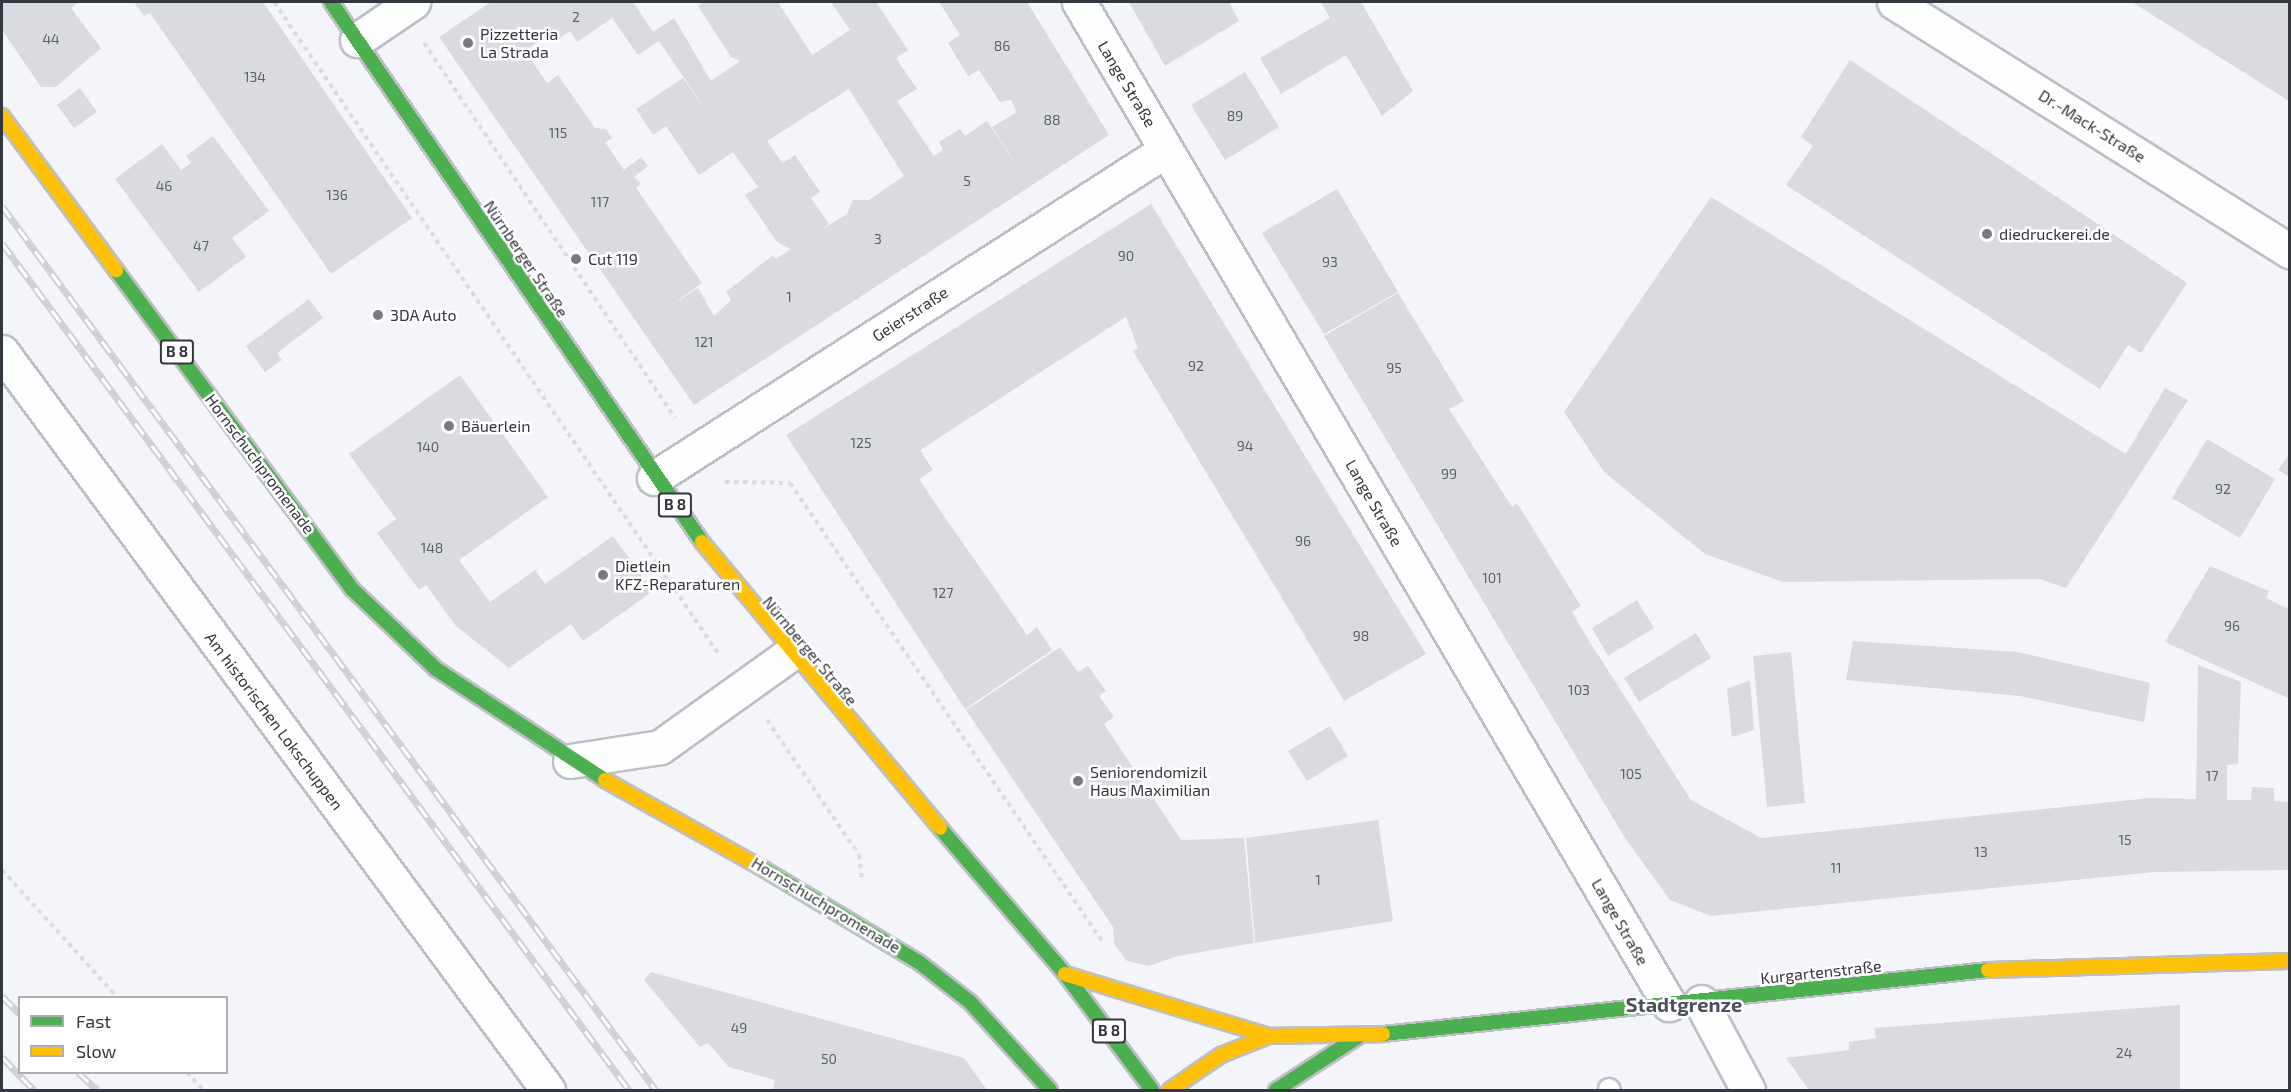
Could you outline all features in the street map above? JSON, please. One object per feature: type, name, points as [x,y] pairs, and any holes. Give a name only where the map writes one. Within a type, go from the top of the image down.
[{"type":"main road","name":"Nürnberger Straße","points":[[331,2],[654,478],[790,654],[1065,974],[1152,1090]]},
{"type":"main road","name":"Hornschuchpromenade","points":[[2,116],[352,589],[436,669],[570,761],[747,857],[920,963],[970,1002],[1050,1090]]},
{"type":"main road","name":"Kurgartenstraße","points":[[1170,1090],[1221,1055],[1269,1036],[1358,1037],[1701,1002],[1981,970],[2289,961]]},
{"type":"main road","points":[[1065,974],[1269,1036]]},
{"type":"main road","name":"Kurgartenstraße","points":[[1276,1090],[1358,1037]]},
{"type":"street","points":[[357,40],[412,2]]},
{"type":"street","name":"Lange Straße","points":[[1078,2],[1669,1005]]},
{"type":"street","name":"Dr.-Mack-Straße","points":[[1894,2],[2289,251]]},
{"type":"street","name":"Geierstraße","points":[[654,478],[1166,150]]},
{"type":"street","name":"Am historischen Lokschuppen","points":[[2,352],[548,1090]]},
{"type":"street","points":[[570,761],[660,747],[790,654]]},
{"type":"street","points":[[1701,1002],[1748,1090]]},
{"type":"path","points":[[274,2],[726,665]]},
{"type":"path","points":[[423,40],[680,425]]},
{"type":"path","points":[[714,476],[723,482],[790,483],[1104,944]]},
{"type":"path","points":[[760,711],[860,855],[863,871]]},
{"type":"path","points":[[2,870],[116,996]]},
{"type":"path","points":[[189,1074],[203,1090]]},
{"type":"building","points":[[2,2],[78,2],[71,8],[101,48],[56,87],[41,87],[2,30]]},
{"type":"building","points":[[134,2],[263,2],[412,218],[331,274],[150,13],[144,16]]},
{"type":"building","points":[[491,2],[633,2],[653,32],[674,18],[711,81],[740,61],[731,57],[698,6],[704,2],[778,2],[812,55],[850,30],[831,2],[876,2],[908,50],[896,58],[917,89],[897,101],[934,156],[943,150],[939,142],[960,129],[965,136],[987,121],[1026,179],[992,127],[1017,112],[1011,100],[1000,102],[979,70],[968,76],[948,43],[960,35],[939,2],[1027,2],[1109,135],[694,405],[439,37]],"holes":[[[612,18],[638,55],[659,41],[712,119],[683,78],[636,109],[653,135],[666,126],[699,175],[733,152],[758,187],[745,195],[777,242],[791,249],[776,259],[773,255],[726,292],[731,300],[714,316],[698,288],[673,304],[702,283],[636,188],[641,184],[634,177],[648,166],[641,157],[624,170],[605,142],[612,138],[606,129],[595,128],[558,75],[547,83],[525,51],[550,34],[555,41],[570,31],[577,42]],[[849,89],[904,176],[869,200],[853,200],[847,214],[821,230],[829,224],[811,198],[820,192],[795,155],[782,163],[767,141]]]},
{"type":"building","points":[[1129,2],[1229,2],[1239,21],[1165,66]]},
{"type":"building","points":[[1321,2],[1361,2],[1413,91],[1382,116],[1346,55],[1281,94],[1260,58],[1330,18]]},
{"type":"building","points":[[2132,2],[2290,2],[2290,102],[2278,94]]},
{"type":"building","name":"diedruckerei.de","points":[[1850,60],[2187,283],[2141,353],[2128,345],[2100,389],[1786,185],[1813,146],[1801,137]]},
{"type":"building","points":[[1245,72],[1279,127],[1225,160],[1191,105]]},
{"type":"building","points":[[80,88],[97,112],[74,128],[57,105]]},
{"type":"building","points":[[213,136],[269,211],[232,238],[246,257],[199,292],[115,179],[162,144],[181,170],[191,163],[186,156]]},
{"type":"building","points":[[1337,189],[1398,292],[1324,334],[1262,233]]},
{"type":"building","points":[[1711,197],[2126,454],[2165,388],[2188,400],[2066,588],[2040,579],[1783,582],[1705,554],[1604,472],[1564,412]]},
{"type":"building","points":[[1151,204],[1426,654],[1344,701],[1133,351],[1138,348],[1126,317],[920,450],[933,470],[919,479],[1027,635],[1037,627],[1052,650],[965,709],[786,435]]},
{"type":"building","points":[[1398,293],[1464,401],[1449,409],[1512,507],[1517,503],[1581,606],[1572,612],[1691,800],[1761,838],[2150,798],[2196,799],[2198,665],[2241,682],[2238,764],[2227,765],[2227,800],[2251,800],[2252,787],[2274,788],[2274,801],[2290,802],[2290,870],[2155,872],[1711,916],[1670,900],[1625,838],[1324,336]]},
{"type":"building","points":[[309,299],[323,318],[277,353],[282,360],[265,372],[246,346]]},
{"type":"building","points":[[460,375],[548,497],[459,560],[490,602],[535,570],[545,584],[613,536],[653,591],[583,641],[571,624],[509,668],[456,626],[426,585],[419,590],[377,533],[396,519],[349,454]]},
{"type":"building","points":[[2207,439],[2275,479],[2240,538],[2172,498]]},
{"type":"building","points":[[2290,453],[2290,477],[2278,470]]},
{"type":"building","points":[[2210,566],[2269,591],[2266,598],[2290,610],[2290,699],[2165,642]]},
{"type":"building","points":[[1637,600],[1654,628],[1608,656],[1592,628]]},
{"type":"building","points":[[1696,633],[1711,658],[1639,702],[1624,678]]},
{"type":"building","points":[[1853,641],[2018,652],[2150,683],[2144,722],[2020,696],[1846,680]]},
{"type":"building","name":"Seniorendomizil Haus Maximilian","points":[[1060,647],[1078,672],[1088,666],[1106,691],[1099,696],[1114,717],[1104,724],[1181,840],[1244,838],[1254,943],[1178,956],[1149,966],[1127,961],[1114,944],[1113,927],[966,710]]},
{"type":"building","points":[[1791,652],[1805,803],[1767,807],[1753,656]]},
{"type":"building","points":[[1750,680],[1754,730],[1732,737],[1727,689]]},
{"type":"building","points":[[1330,726],[1348,756],[1307,781],[1288,751]]},
{"type":"building","points":[[1378,820],[1393,921],[1255,943],[1246,838]]},
{"type":"building","points":[[651,972],[964,1058],[987,1090],[766,1090],[773,1089],[775,1080],[729,1067],[708,1043],[700,1047],[644,980]]},
{"type":"building","points":[[2180,1005],[2180,1090],[1809,1090],[1786,1058],[1849,1050],[1849,1042],[1876,1038],[1874,1028]]},
{"type":"railway","points":[[2,206],[656,1090]]},
{"type":"railway","points":[[2,243],[629,1090]]},
{"type":"railway","points":[[2,996],[18,1012]]},
{"type":"railway","points":[[2,1057],[18,1074]]},
{"type":"railway","points":[[18,1074],[34,1090]]},
{"type":"railway","points":[[80,1074],[97,1090]]},
{"type":"traffic: fast","points":[[331,2],[702,542]]},
{"type":"traffic: fast","points":[[116,270],[352,589],[436,669],[605,780]]},
{"type":"traffic: fast","points":[[940,828],[1065,974],[1152,1090]]},
{"type":"traffic: fast","points":[[762,868],[920,963],[970,1002],[1050,1090]]},
{"type":"traffic: fast","points":[[1383,1034],[1988,970]]},
{"type":"traffic: fast","points":[[1276,1090],[1358,1037]]},
{"type":"traffic: slow","points":[[2,116],[116,270]]},
{"type":"traffic: slow","points":[[702,542],[940,828]]},
{"type":"traffic: slow","points":[[605,780],[762,868]]},
{"type":"traffic: slow","points":[[1988,970],[2290,961]]},
{"type":"traffic: slow","points":[[1065,974],[1269,1036]]},
{"type":"traffic: slow","points":[[1170,1090],[1221,1055],[1269,1036],[1383,1034]]},
{"type":"place","name":"Pizzetteria La Strada","points":[[468,43]]},
{"type":"place","name":"diedruckerei.de","points":[[1987,234]]},
{"type":"place","name":"Cut 119","points":[[576,259]]},
{"type":"place","name":"3DA Auto","points":[[378,315]]},
{"type":"place","name":"Bäuerlein","points":[[449,426]]},
{"type":"place","name":"Dietlein KFZ-Reparaturen","points":[[603,575]]},
{"type":"place","name":"Seniorendomizil Haus Maximilian","points":[[1078,781]]},
{"type":"district","name":"Stadtgrenze","points":[[1684,1004]]}]
